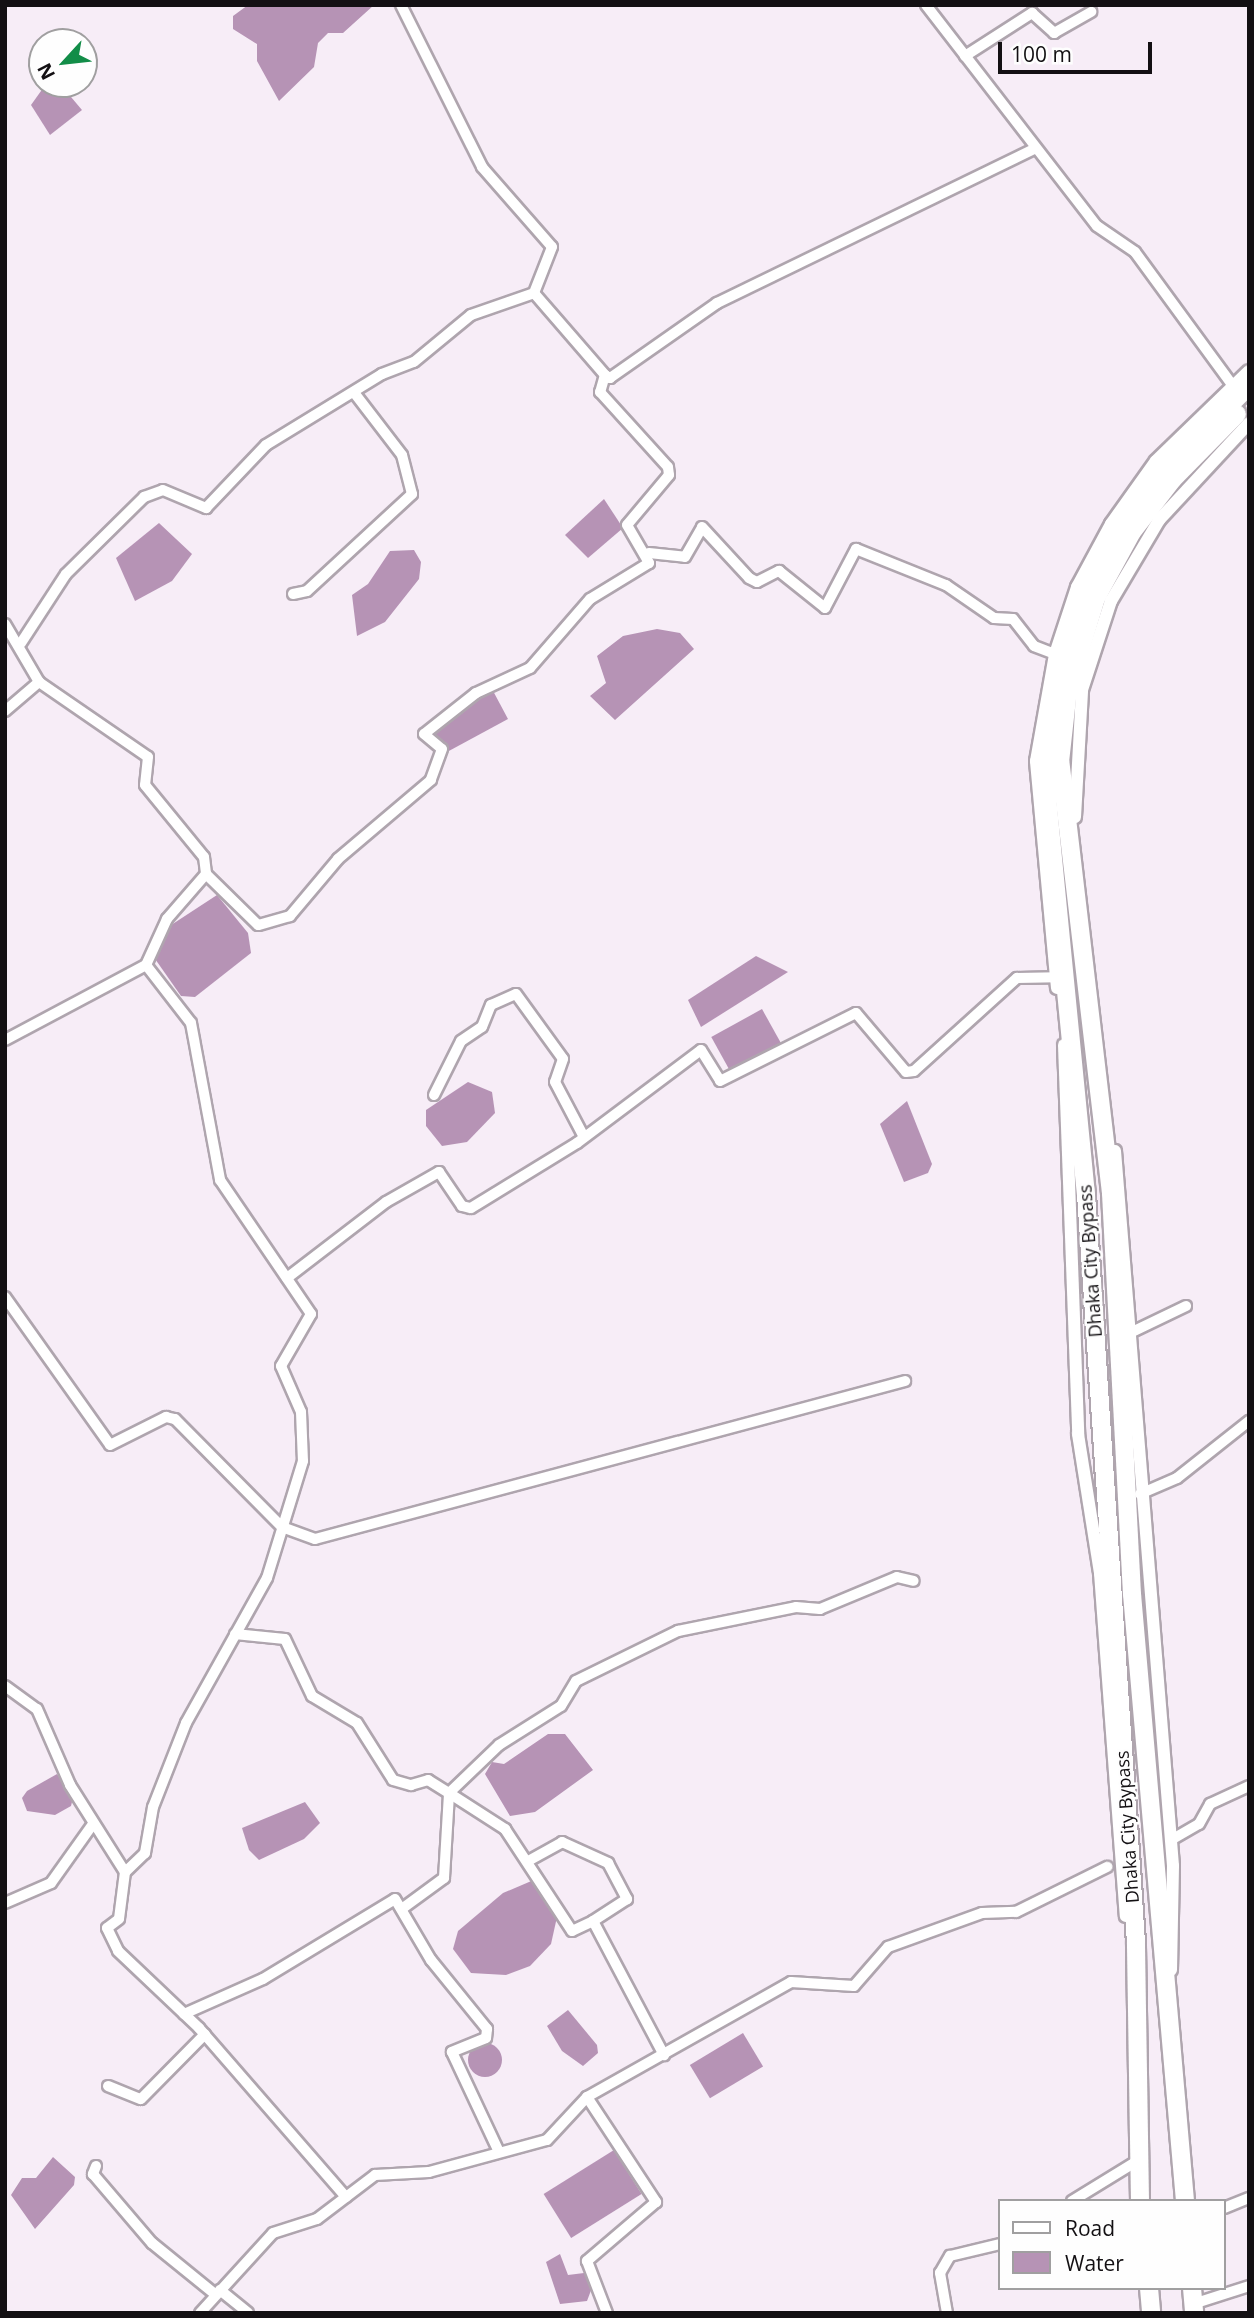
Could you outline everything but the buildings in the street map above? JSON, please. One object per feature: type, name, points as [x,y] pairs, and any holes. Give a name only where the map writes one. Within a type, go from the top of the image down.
[{"type":"highway","name":"Dhaka City Bypass","points":[[1140,2199],[1133,1972],[1136,1942],[1086,1195],[1047,798],[1049,718],[1070,633],[1120,527],[1163,470],[1241,386]]},
{"type":"highway","name":"Dhaka City Bypass","points":[[1185,2199],[1170,1986],[1159,1955],[1132,1594],[1111,1193],[1060,762],[1068,690],[1096,598],[1132,532],[1173,479],[1249,402]]},
{"type":"highway","points":[[1149,2290],[1151,2313]]},
{"type":"main road","points":[[1133,1972],[1100,1573],[1078,1434],[1056,977],[1036,761],[1055,654],[1077,587],[1111,524],[1156,461],[1241,386],[1249,371]]},
{"type":"main road","points":[[1170,1986],[1171,1840],[1140,1494],[1132,1332],[1074,808],[1078,718],[1096,639],[1125,575],[1173,502],[1249,423]]},
{"type":"street","points":[[21,643],[66,574],[144,497],[163,490],[206,508],[266,445],[434,349],[471,315],[534,293],[552,247],[482,167],[401,5]]},
{"type":"street","points":[[926,5],[1034,149],[1097,226],[1135,252],[1241,386]]},
{"type":"street","points":[[965,56],[1032,13],[1054,33],[1091,12]]},
{"type":"street","points":[[534,293],[610,378],[717,303],[1034,149]]},
{"type":"street","points":[[5,624],[21,643],[39,682],[148,757],[145,785],[204,857],[206,874],[258,925],[290,916],[338,859],[430,780],[442,749],[424,734],[476,693],[530,668],[590,599],[649,563],[649,553],[627,525],[669,475],[668,467],[600,392],[605,375]]},
{"type":"street","points":[[293,594],[307,592],[412,494],[402,455],[356,395]]},
{"type":"street","points":[[649,553],[685,557],[702,527],[749,578],[757,582],[779,571],[825,608],[856,549],[946,585],[994,618],[1013,619],[1034,646],[1055,654]]},
{"type":"street","points":[[5,711],[39,682]]},
{"type":"street","points":[[5,1040],[146,965],[167,919],[206,874]]},
{"type":"street","points":[[146,965],[191,1023],[212,1163],[311,1314],[281,1366],[301,1412],[303,1461],[267,1578],[186,1723],[153,1807],[145,1853],[125,1872],[119,1919],[107,1928],[118,1951],[205,2034],[346,2197]]},
{"type":"street","points":[[287,1278],[386,1202],[439,1172],[462,1206],[471,1208],[583,1137],[701,1050],[720,1081],[856,1013],[906,1072],[914,1072],[1017,978],[1056,977]]},
{"type":"street","points":[[434,1096],[461,1041],[482,1027],[491,1005],[516,994],[563,1059],[555,1082],[583,1137]]},
{"type":"street","points":[[5,1297],[110,1445],[166,1417],[175,1419],[282,1527],[315,1539],[905,1381]]},
{"type":"street","points":[[1132,1332],[1186,1306]]},
{"type":"street","points":[[1140,1494],[1177,1478],[1249,1421]]},
{"type":"street","points":[[404,1908],[444,1878],[449,1793],[499,1745],[561,1706],[576,1681],[678,1631],[796,1607],[820,1609],[897,1577],[914,1581]]},
{"type":"street","points":[[235,1634],[285,1639],[312,1696],[358,1723],[393,1780],[411,1785],[428,1780],[505,1829],[530,1860],[572,1931],[627,1899],[608,1863],[562,1842],[530,1860]]},
{"type":"street","points":[[5,1686],[37,1709],[93,1824],[125,1872]]},
{"type":"street","points":[[1171,1840],[1199,1824],[1210,1804],[1249,1786]]},
{"type":"street","points":[[5,1903],[51,1884],[93,1824]]},
{"type":"street","points":[[200,2313],[272,2233],[317,2218],[375,2175],[429,2172],[547,2140],[587,2097],[791,1982],[854,1986],[888,1947],[982,1913],[1016,1912],[1107,1867]]},
{"type":"street","points":[[184,2014],[263,1979],[388,1902],[404,1908],[430,1960],[487,2029],[486,2038],[452,2052],[499,2152]]},
{"type":"street","points":[[593,1921],[664,2055]]},
{"type":"street","points":[[108,2086],[141,2099],[205,2034]]},
{"type":"street","points":[[587,2097],[656,2202],[587,2261],[607,2313]]},
{"type":"street","points":[[1075,2199],[1137,2161]]},
{"type":"street","points":[[96,2166],[93,2174],[152,2243],[248,2313]]},
{"type":"street","points":[[1226,2207],[1249,2198]]},
{"type":"street","points":[[947,2313],[940,2273],[950,2256],[998,2244]]},
{"type":"street","points":[[1193,2302],[1249,2286]]},
{"type":"water","points":[[248,5],[374,5],[343,33],[328,33],[318,43],[314,67],[279,101],[257,61],[257,44],[233,29],[233,16]]},
{"type":"water","points":[[36,98],[72,98],[82,110],[50,135],[31,105]]},
{"type":"water","points":[[604,499],[623,528],[588,558],[565,535]]},
{"type":"water","points":[[159,523],[192,554],[172,581],[135,601],[116,558]]},
{"type":"water","points":[[414,550],[421,562],[419,579],[385,622],[357,636],[352,595],[368,584],[390,551]]},
{"type":"water","points":[[657,629],[680,633],[694,649],[615,720],[590,696],[606,683],[597,656],[623,636]]},
{"type":"water","points":[[492,689],[508,719],[447,752],[432,730]]},
{"type":"water","points":[[217,895],[248,933],[251,953],[195,997],[181,996],[153,956],[165,929]]},
{"type":"water","points":[[756,956],[788,972],[701,1027],[688,1000]]},
{"type":"water","points":[[762,1009],[781,1043],[730,1071],[711,1037]]},
{"type":"water","points":[[468,1082],[492,1092],[495,1113],[467,1142],[442,1146],[426,1126],[426,1110]]},
{"type":"water","points":[[907,1101],[932,1164],[928,1173],[904,1182],[880,1124]]},
{"type":"water","points":[[548,1734],[565,1734],[593,1770],[535,1812],[510,1816],[485,1774],[492,1762],[504,1764]]},
{"type":"water","points":[[57,1774],[73,1798],[71,1806],[55,1815],[27,1811],[22,1798],[27,1791]]},
{"type":"water","points":[[305,1802],[320,1823],[304,1839],[259,1860],[249,1850],[242,1828]]},
{"type":"water","points":[[536,1879],[557,1917],[551,1944],[530,1966],[506,1975],[471,1973],[453,1949],[458,1931],[503,1893]]},
{"type":"water","points":[[568,2010],[597,2045],[598,2053],[583,2066],[562,2051],[547,2026]]},
{"type":"water","points":[[743,2033],[763,2066],[710,2098],[690,2065]]},
{"type":"water","points":[[485,2043],[497,2048],[502,2060],[497,2072],[485,2077],[473,2072],[468,2060],[473,2048]]},
{"type":"water","points":[[614,2150],[642,2194],[571,2238],[544,2194]]},
{"type":"water","points":[[53,2157],[75,2177],[74,2185],[35,2229],[11,2195],[22,2178],[36,2178]]},
{"type":"water","points":[[560,2254],[568,2275],[584,2273],[593,2285],[587,2301],[560,2304],[546,2262]]}]
